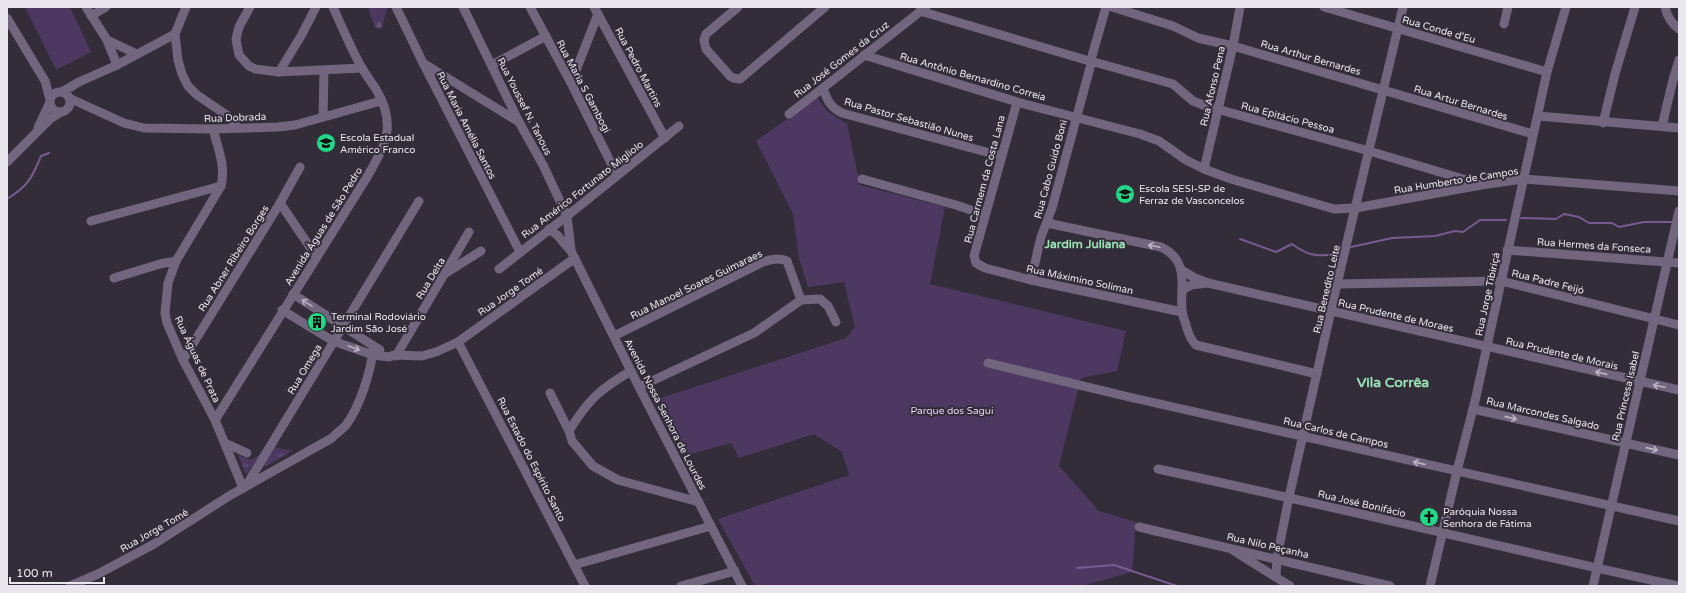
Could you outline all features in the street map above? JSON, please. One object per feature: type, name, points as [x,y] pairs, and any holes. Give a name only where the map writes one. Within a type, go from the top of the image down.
[{"type":"street","points":[[86,7],[107,40],[117,65]]},
{"type":"street","points":[[91,16],[106,7]]},
{"type":"street","points":[[186,7],[175,34],[178,60],[182,74],[188,86],[197,95],[228,116],[238,128]]},
{"type":"street","points":[[250,7],[239,27],[236,39],[239,55],[248,66],[255,69],[279,72],[362,68]]},
{"type":"street","points":[[279,72],[297,43],[316,7]]},
{"type":"street","name":"Avenida Águas de São Pedro","points":[[215,420],[382,150],[386,141],[388,119],[381,100],[362,68],[333,7]]},
{"type":"street","name":"Rua Maria Amélia Santos","points":[[396,7],[520,252]]},
{"type":"street","name":"Rua Youssef N. Tanous","points":[[464,7],[519,122],[543,165],[567,216],[573,255]]},
{"type":"street","name":"Rua Maria S Gambogi","points":[[530,7],[571,83],[617,175]]},
{"type":"street","points":[[738,7],[706,34],[704,40],[706,49],[715,60],[730,76],[737,79],[740,79],[826,7]]},
{"type":"street","name":"Rua Cabo Guido Boni","points":[[1030,280],[1106,7]]},
{"type":"street","name":"Rua Arthur Bernardes","points":[[1112,7],[1173,26],[1198,38],[1233,46],[1383,90]]},
{"type":"street","name":"Rua Afonso Pena","points":[[1204,169],[1233,46],[1240,7]]},
{"type":"street","name":"Rua Conde d'Eu","points":[[1324,7],[1547,72]]},
{"type":"street","name":"Rua Benedito Leite","points":[[1276,576],[1277,558],[1289,497],[1332,312],[1337,284],[1403,7]]},
{"type":"street","points":[[1504,24],[1508,7]]},
{"type":"street","name":"Rua Jorge Tibiriçá","points":[[1430,586],[1473,409],[1547,72],[1566,7]]},
{"type":"street","points":[[1603,122],[1615,74],[1635,7]]},
{"type":"street","name":"Rua Epitácio Pessoa","points":[[923,9],[1173,84],[1180,88],[1194,101],[1218,109],[1369,151],[1481,185]]},
{"type":"street","name":"Rua José Gomes da Cruz","points":[[789,114],[923,9]]},
{"type":"street","points":[[1666,9],[1673,24],[1679,29]]},
{"type":"street","points":[[571,83],[596,10]]},
{"type":"street","name":"Rua Pedro Martins","points":[[596,10],[664,138]]},
{"type":"street","points":[[7,18],[45,81],[52,108],[62,111],[91,108]]},
{"type":"street","points":[[34,136],[53,94],[64,94],[79,82],[117,65],[175,34]]},
{"type":"street","points":[[492,65],[546,36]]},
{"type":"street","points":[[107,40],[137,54]]},
{"type":"street","name":"Rua Antônio Bernardino Correia","points":[[864,55],[1017,102],[1076,116],[1156,140],[1186,160],[1204,169]]},
{"type":"street","points":[[1662,126],[1679,60]]},
{"type":"street","points":[[423,63],[519,122]]},
{"type":"street","points":[[7,162],[50,119],[69,106],[64,94],[36,67]]},
{"type":"street","points":[[323,117],[324,71]]},
{"type":"street","name":"Rua Pastor Sebastião Nunes","points":[[823,88],[830,105],[842,113],[1002,156]]},
{"type":"street","name":"Rua Artur Bernardes","points":[[1383,90],[1533,134]]},
{"type":"street","name":"Rua Dobrada","points":[[64,94],[124,123],[144,128],[213,130],[284,126],[323,117],[381,100]]},
{"type":"street","name":"Rua Carmem da Costa Lana","points":[[976,263],[974,256],[1017,102]]},
{"type":"street","points":[[1538,116],[1679,128]]},
{"type":"street","name":"Rua Américo Fortunato Migliolo","points":[[499,269],[679,126]]},
{"type":"street","name":"Rua Águas de Prata","points":[[213,130],[223,166],[224,176],[221,186],[176,262],[168,283],[165,313],[166,323],[183,360],[215,420],[244,487]]},
{"type":"street","name":"Rua Abner Ribeiro Borges","points":[[183,360],[280,204],[300,167]]},
{"type":"street","name":"Rua Humberto de Campos","points":[[1204,169],[1231,179],[1326,207],[1340,209],[1356,208],[1481,185],[1523,179],[1679,191]]},
{"type":"street","points":[[862,179],[985,214]]},
{"type":"street","points":[[91,221],[221,186]]},
{"type":"street","name":"Rua Omega","points":[[244,487],[419,201]]},
{"type":"street","points":[[280,204],[316,256]]},
{"type":"street","name":"Rua Princesa Isabel","points":[[1593,586],[1679,211]]},
{"type":"street","points":[[1047,223],[1161,247],[1174,255],[1179,261],[1181,270],[1182,312],[1189,336],[1196,344],[1317,374]]},
{"type":"street","points":[[549,229],[557,235],[573,255]]},
{"type":"street","name":"Rua Delta","points":[[395,355],[469,232]]},
{"type":"street","name":"Rua Hermes da Fonseca","points":[[1507,250],[1679,263]]},
{"type":"street","points":[[445,274],[480,251]]},
{"type":"street","name":"Avenida Nossa Senhora de Lourdes","points":[[573,255],[639,387],[742,586]]},
{"type":"street","name":"Rua Jorge Tomé","points":[[282,310],[333,341],[374,351],[389,357],[395,355],[429,355],[458,342],[573,255]]},
{"type":"street","name":"Rua Manoel Soares Guimaraes","points":[[614,336],[763,262],[780,259],[788,262],[801,300]]},
{"type":"street","points":[[114,278],[160,264],[176,262]]},
{"type":"street","name":"Rua Máximino Soliman","points":[[976,263],[985,268],[1030,280],[1182,312]]},
{"type":"street","name":"Rua Prudente de Moraes","points":[[1181,270],[1208,283],[1487,347]]},
{"type":"street","name":"Rua Padre Feijó","points":[[1337,284],[1501,281],[1679,324]]},
{"type":"street","name":"Rua Prudente de Moraes","points":[[1182,290],[1191,285],[1208,283]]},
{"type":"street","points":[[292,294],[343,326],[374,351]]},
{"type":"street","points":[[639,387],[754,333],[801,300],[815,298],[824,302],[828,306],[836,322]]},
{"type":"street","name":"Rua Estado do Espírito Santo","points":[[458,342],[492,404],[585,586]]},
{"type":"street","name":"Rua Prudente de Morais","points":[[1487,347],[1679,390]]},
{"type":"street","name":"Rua Jorge Tomé","points":[[70,586],[98,574],[154,544],[244,487],[332,438],[345,426],[358,404],[374,351]]},
{"type":"street","name":"Rua Carlos de Campos","points":[[988,363],[1233,421],[1304,435],[1679,521]]},
{"type":"street","points":[[569,431],[585,407],[598,392],[631,371]]},
{"type":"street","points":[[550,393],[569,431],[572,441],[593,466],[618,480],[699,502]]},
{"type":"street","name":"Rua Marcondes Salgado","points":[[1473,409],[1679,455]]},
{"type":"street","points":[[225,443],[247,453]]},
{"type":"street","name":"Rua José Bonifácio","points":[[1158,469],[1289,497],[1443,534],[1678,586]]},
{"type":"street","points":[[574,565],[711,526]]},
{"type":"street","name":"Rua Nilo Peçanha","points":[[1139,527],[1277,558],[1390,586]]},
{"type":"street","points":[[1228,547],[1290,586]]},
{"type":"street","points":[[681,586],[735,571]]},
{"type":"green space","points":[[25,7],[70,7],[91,52],[56,70]]},
{"type":"green space","points":[[368,7],[387,7],[382,29],[375,28]]},
{"type":"green space","name":"Parque dos Sagui","points":[[817,98],[828,112],[847,124],[860,185],[945,207],[930,284],[1126,331],[1117,371],[1081,378],[1059,466],[1099,511],[1136,522],[1132,572],[1082,586],[755,586],[718,519],[849,475],[842,452],[814,434],[739,458],[731,443],[684,456],[658,399],[846,338],[855,327],[844,282],[808,287],[799,258],[793,214],[756,141]]},
{"type":"green space","points":[[275,447],[293,450],[266,466],[264,464]]},
{"type":"green space","points":[[238,455],[250,460],[260,455],[246,474]]},
{"type":"waterway","points":[[7,199],[25,185],[32,176],[41,156],[49,153]]},
{"type":"waterway","points":[[1521,218],[1556,219],[1564,214],[1579,217],[1589,223],[1612,223],[1619,227],[1644,222],[1671,222]]},
{"type":"waterway","points":[[1351,247],[1392,238],[1435,236],[1455,231],[1463,232],[1480,220],[1506,220]]},
{"type":"waterway","points":[[1240,239],[1276,252],[1292,244],[1307,253],[1317,255],[1335,254]]},
{"type":"waterway","points":[[1077,568],[1114,565],[1177,586]]},
{"type":"place","name":"Escola Estadual Américo Franco","points":[[326,143]]},
{"type":"place","name":"Escola SESI-SP de Ferraz de Vasconcelos","points":[[1125,194]]},
{"type":"place","name":"Terminal Rodoviário Jardim São José","points":[[317,322]]},
{"type":"place","name":"Paróquia Nossa Senhora de Fátima","points":[[1429,517]]},
{"type":"district","name":"Jardim Juliana","points":[[1085,244]]},
{"type":"district","name":"Vila Corrêa","points":[[1393,382]]}]
